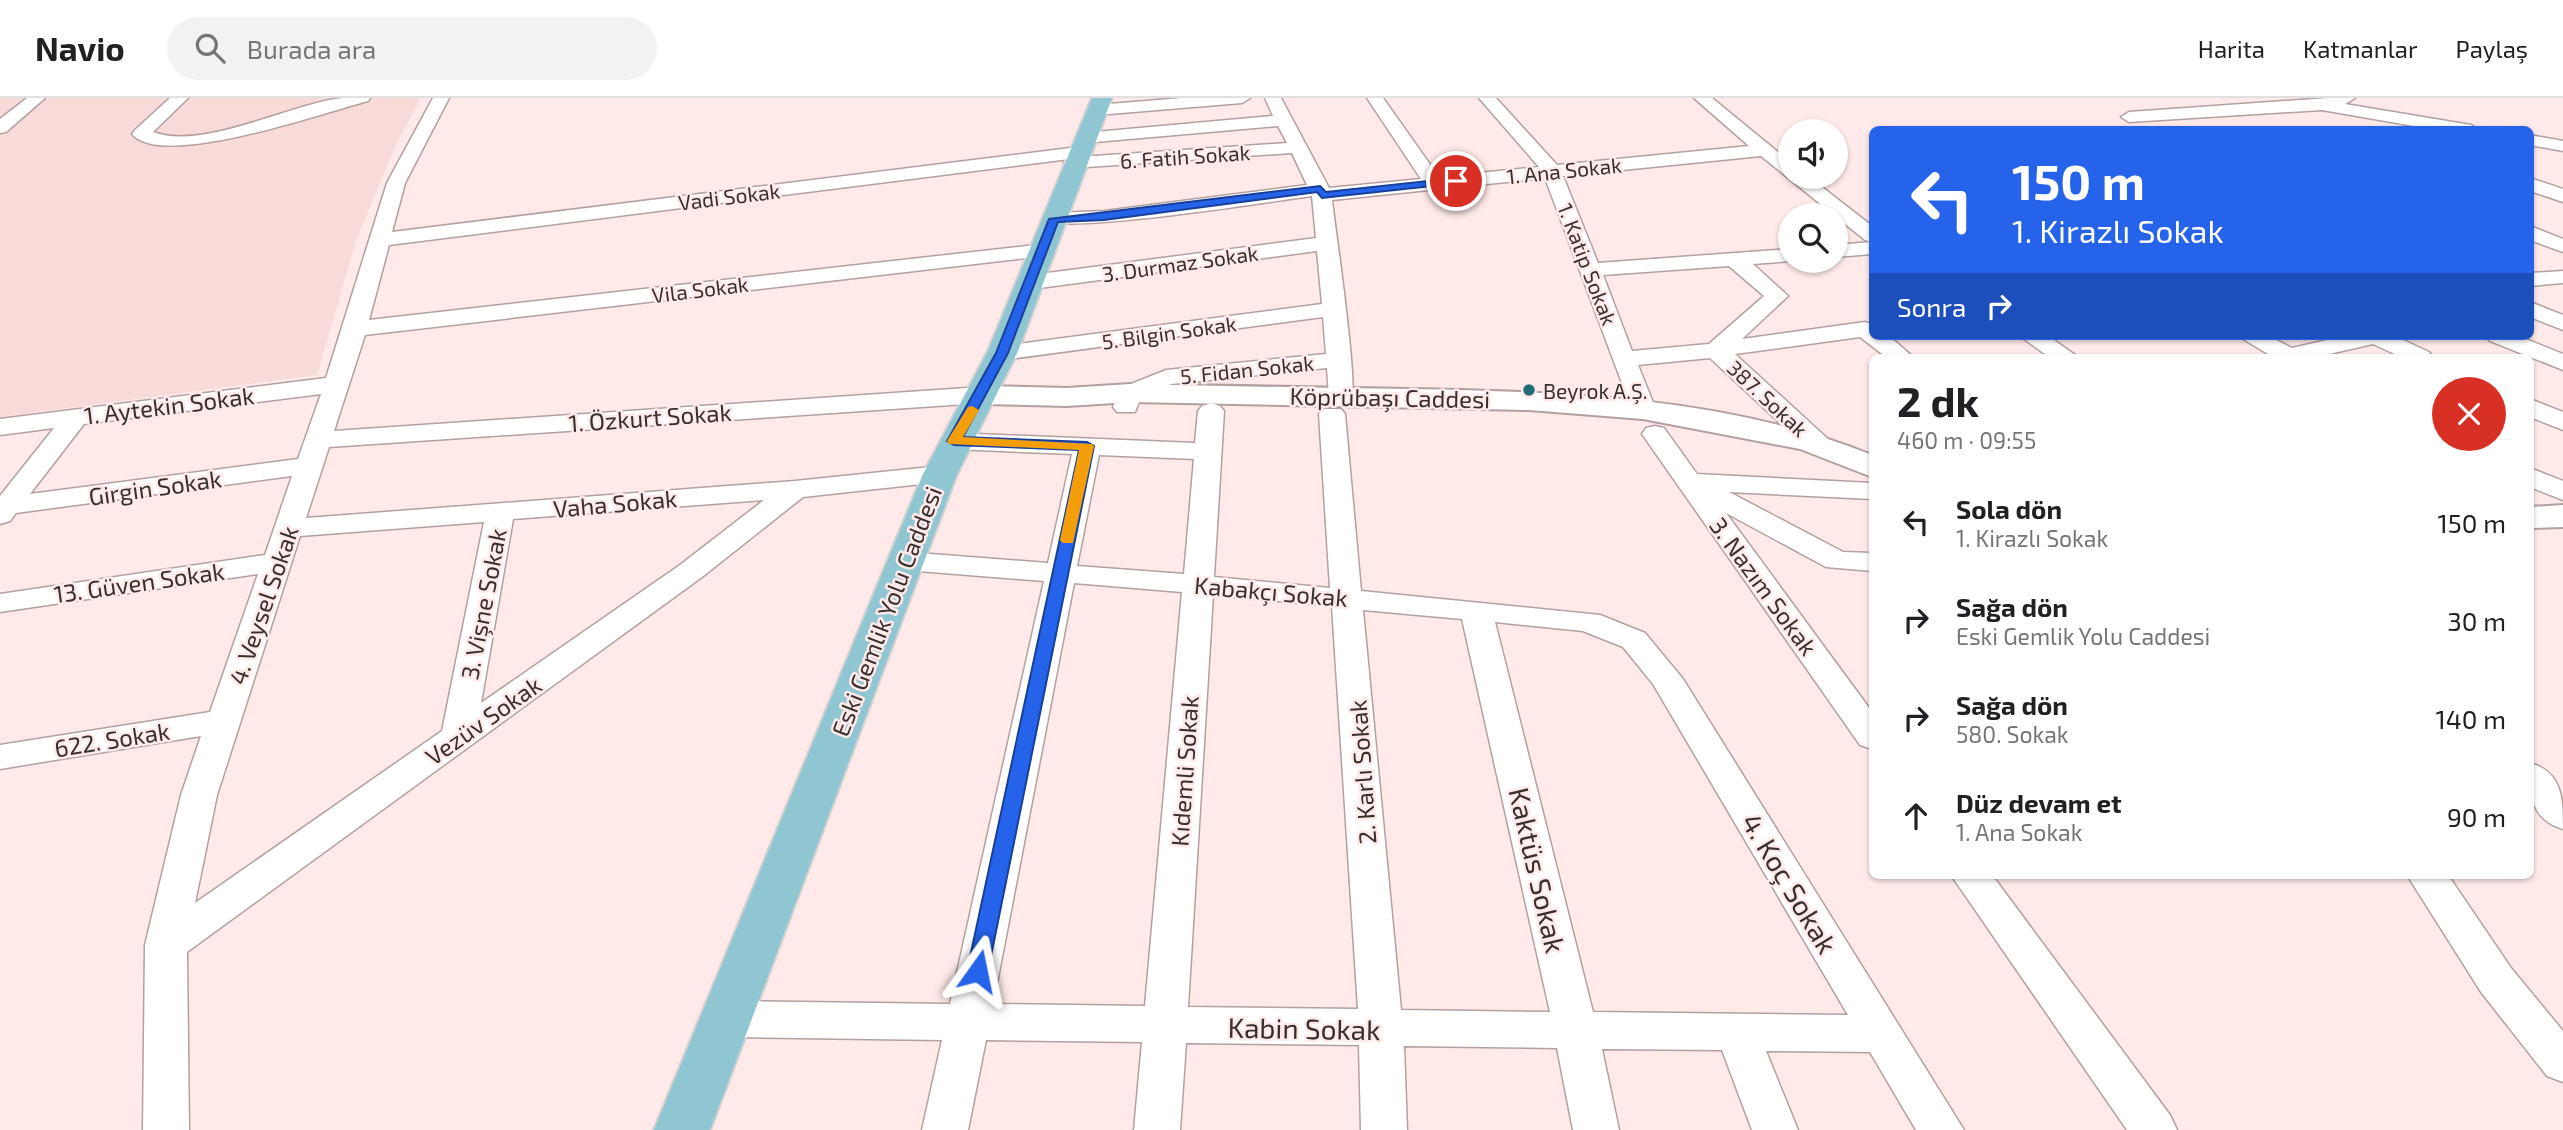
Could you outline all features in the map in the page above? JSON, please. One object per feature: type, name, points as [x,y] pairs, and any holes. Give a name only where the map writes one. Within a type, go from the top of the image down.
[{"type":"main road","name":"Eski Gemlik Yolu Caddesi","points":[[682,1130],[947,457],[1002,353],[1087,132]]},
{"type":"street","points":[[0,128],[37,98]]},
{"type":"street","points":[[180,98],[141,134],[148,140],[164,142],[215,136],[362,98]]},
{"type":"street","name":"4. Veysel Sokak","points":[[166,1130],[166,945],[199,795],[355,329],[396,183],[441,98]]},
{"type":"street","points":[[1087,132],[1242,98]]},
{"type":"street","points":[[1273,98],[1321,192]]},
{"type":"street","points":[[1376,98],[1433,183]]},
{"type":"street","name":"1. Katip Sokak","points":[[1487,98],[1552,171],[1649,422]]},
{"type":"street","points":[[1702,98],[1778,160]]},
{"type":"street","points":[[2131,98],[2187,126]]},
{"type":"street","points":[[2287,98],[2322,105]]},
{"type":"street","points":[[2129,117],[2346,104],[2452,126]]},
{"type":"street","points":[[2346,104],[2387,126]]},
{"type":"street","points":[[2252,110],[2285,125]]},
{"type":"street","points":[[1087,132],[1283,120]]},
{"type":"street","name":"Vadi Sokak","points":[[380,240],[1087,132]]},
{"type":"street","name":"6. Fatih Sokak","points":[[1087,132],[1175,158],[1297,147]]},
{"type":"street","points":[[2534,141],[2563,146]]},
{"type":"street","name":"1. Ana Sokak","points":[[1043,250],[1104,217],[1321,192],[1765,150]]},
{"type":"street","points":[[2534,186],[2563,197]]},
{"type":"street","points":[[1813,189],[1869,234]]},
{"type":"street","name":"2. Karlı Sokak","points":[[1321,192],[1340,360],[1337,405],[1348,598],[1381,1029],[1384,1130]]},
{"type":"street","points":[[2544,219],[2563,246]]},
{"type":"street","name":"3. Durmaz Sokak","points":[[1043,250],[1328,243]]},
{"type":"street","points":[[1848,250],[1869,248]]},
{"type":"street","name":"Vila Sokak","points":[[355,329],[1043,250]]},
{"type":"street","points":[[1590,270],[1778,256]]},
{"type":"street","name":"387. Sokak","points":[[1624,359],[1716,349],[1777,296],[1734,259]]},
{"type":"street","points":[[2534,280],[2563,277]]},
{"type":"street","name":"5. Bilgin Sokak","points":[[1002,353],[1335,309]]},
{"type":"street","points":[[2534,311],[2563,323]]},
{"type":"street","points":[[1716,349],[1869,333]]},
{"type":"street","points":[[1879,340],[1897,354]]},
{"type":"street","points":[[2038,340],[2061,354]]},
{"type":"street","points":[[2258,340],[2286,354]]},
{"type":"street","points":[[2298,354],[2358,340]]},
{"type":"street","points":[[2384,340],[2414,354]]},
{"type":"street","points":[[2508,340],[2563,363]]},
{"type":"street","name":"387. Sokak","points":[[1716,349],[1820,446]]},
{"type":"street","name":"5. Fidan Sokak","points":[[1128,400],[1166,377],[1340,360]]},
{"type":"street","name":"1. Aytekin Sokak","points":[[0,427],[337,384]]},
{"type":"street","name":"Köprübaşı Caddesi","points":[[981,395],[1337,405],[1535,420],[1649,422],[1820,446],[1869,467]]},
{"type":"street","name":"1. Özkurt Sokak","points":[[314,453],[981,395]]},
{"type":"street","name":"Köprübaşı Caddesi","points":[[1128,400],[1212,411],[1337,405]]},
{"type":"street","points":[[2534,409],[2563,422]]},
{"type":"street","name":"Kıdemli Sokak","points":[[1157,1130],[1167,1026],[1196,584],[1212,411]]},
{"type":"street","points":[[2,510],[76,417]]},
{"type":"street","name":"Köprübaşı Caddesi","points":[[1649,422],[1801,464],[1869,468]]},
{"type":"street","name":"3. Nazım Sokak","points":[[1649,422],[1869,733]]},
{"type":"street","points":[[945,1130],[1087,446]]},
{"type":"street","name":"Vaha Sokak","points":[[290,528],[795,489],[947,457],[1087,446],[1207,451]]},
{"type":"street","name":"Girgin Sokak","points":[[2,510],[314,453]]},
{"type":"street","points":[[2534,478],[2563,492]]},
{"type":"street","points":[[1689,482],[1869,491]]},
{"type":"street","points":[[1689,482],[1837,561],[1869,562]]},
{"type":"street","name":"Vezüv Sokak","points":[[166,945],[691,572],[795,489]]},
{"type":"street","name":"3. Vişne Sokak","points":[[458,737],[500,512]]},
{"type":"street","points":[[2534,518],[2563,516]]},
{"type":"street","name":"Kabakçı Sokak","points":[[905,561],[1196,584],[1589,622],[1634,640]]},
{"type":"street","name":"13. Güven Sokak","points":[[0,603],[277,562]]},
{"type":"street","name":"Kaktüs Sokak","points":[[1476,611],[1576,1031],[1596,1130]]},
{"type":"street","name":"4. Koç Sokak","points":[[1634,640],[1667,679],[1941,1130]]},
{"type":"street","name":"622. Sokak","points":[[0,757],[223,721]]},
{"type":"street","points":[[2534,780],[2563,816]]},
{"type":"street","points":[[1974,879],[2154,1130]]},
{"type":"street","points":[[2430,879],[2496,980],[2563,1063]]},
{"type":"street","name":"Kabin Sokak","points":[[727,1019],[1881,1034]]},
{"type":"street","points":[[1737,1033],[1775,1130]]},
{"type":"shaded area","points":[[0,98],[421,98],[396,144],[356,241],[317,375],[0,417]]},
{"type":"slow traffic","points":[[972,410],[954,441],[1087,446],[1068,540]]},
{"type":"place","name":"Beyrok A.Ş.","points":[[1529,390]]},
{"type":"route","points":[[978,971],[1087,446],[954,441],[1002,353],[1054,219],[1104,217],[1320,189],[1322,195],[1456,181]]}]
